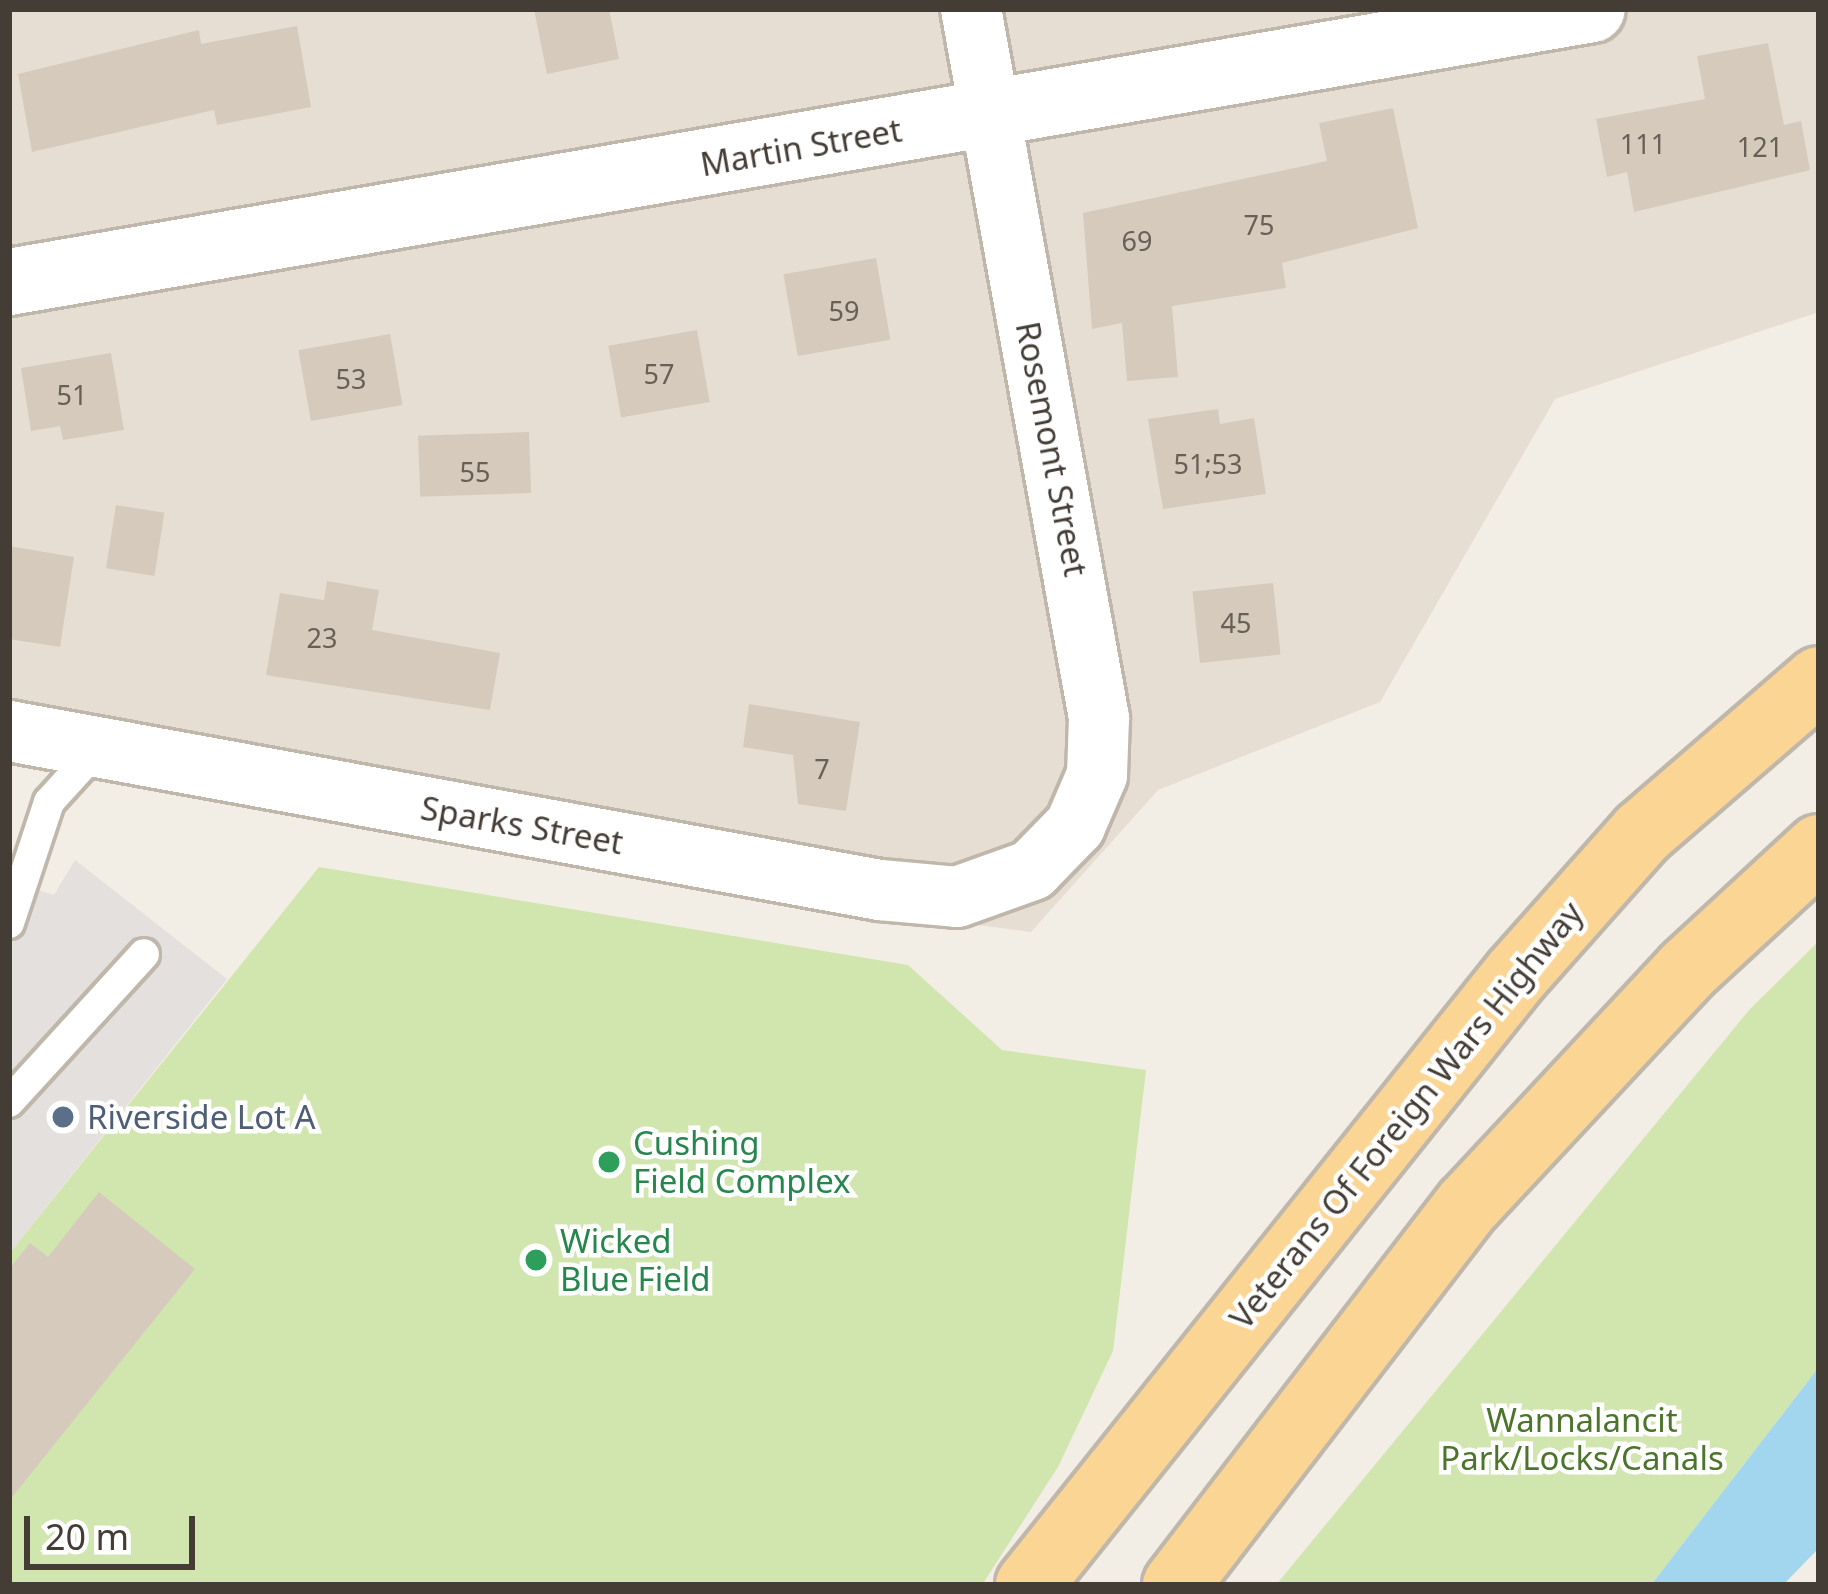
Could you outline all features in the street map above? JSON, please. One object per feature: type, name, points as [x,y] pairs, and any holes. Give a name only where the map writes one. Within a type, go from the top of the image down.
[{"type":"main road","name":"Veterans Of Foreign Wars Highway","points":[[1029,1585],[1516,975],[1642,833],[1819,680]]},
{"type":"main road","points":[[1176,1585],[1468,1205],[1687,970],[1819,848]]},
{"type":"street","name":"Rosemont Street","points":[[971,9],[1099,718],[1097,775],[1076,826],[1032,870]]},
{"type":"street","name":"Martin Street","points":[[9,282],[1592,9]]},
{"type":"street","name":"Sparks Street","points":[[9,730],[880,890],[957,897],[1032,870]]},
{"type":"lane","points":[[9,923],[49,802],[99,747]]},
{"type":"lane","points":[[9,1102],[144,953]]},
{"type":"shaded area","points":[[9,9],[1819,9],[1819,312],[1555,399],[1380,702],[1158,790],[1031,932],[864,910],[9,748]]},
{"type":"shaded area","name":"Riverside Lot A","points":[[75,860],[227,979],[9,1254],[9,881],[54,895]]},
{"type":"green space","name":"Cushing Field Complex","points":[[319,867],[908,965],[1002,1050],[1146,1070],[1113,1351],[1058,1467],[982,1585],[9,1585],[9,1254]]},
{"type":"green space","name":"Wannalancit Park/Locks/Canals","points":[[1819,941],[1819,1367],[1651,1585],[1276,1585],[1750,1009]]},
{"type":"water","points":[[1819,1367],[1819,1548],[1783,1585],[1651,1585]]},
{"type":"building","points":[[534,9],[609,9],[619,59],[547,74]]},
{"type":"building","points":[[297,26],[311,107],[217,125],[214,110],[32,152],[18,74],[199,30],[201,44]]},
{"type":"building","points":[[1768,43],[1784,125],[1801,121],[1810,170],[1634,212],[1627,172],[1607,177],[1596,119],[1705,99],[1697,56]]},
{"type":"building","points":[[1393,108],[1418,228],[1282,263],[1286,288],[1172,306],[1178,377],[1127,381],[1122,323],[1092,329],[1083,213],[1327,161],[1319,123]]},
{"type":"building","points":[[876,258],[890,340],[798,356],[783,274]]},
{"type":"building","points":[[697,330],[710,402],[621,418],[608,346]]},
{"type":"building","points":[[390,334],[403,405],[311,421],[298,350]]},
{"type":"building","points":[[111,353],[124,430],[63,440],[60,426],[31,431],[21,368]]},
{"type":"building","points":[[1218,409],[1220,424],[1254,418],[1266,494],[1163,509],[1148,419]]},
{"type":"building","points":[[529,432],[531,493],[420,497],[418,436]]},
{"type":"building","points":[[116,505],[164,513],[154,576],[106,568]]},
{"type":"building","points":[[9,546],[74,557],[60,647],[9,639]]},
{"type":"building","points":[[327,581],[379,590],[372,630],[500,653],[490,710],[266,675],[280,593],[324,600]]},
{"type":"building","points":[[1273,583],[1281,655],[1200,663],[1192,591]]},
{"type":"building","points":[[749,704],[860,722],[846,811],[798,804],[793,755],[743,747]]},
{"type":"building","points":[[99,1192],[195,1269],[9,1501],[9,1269],[30,1243],[48,1257]]},
{"type":"place","name":"Riverside Lot A","points":[[63,1117]]},
{"type":"place","name":"Cushing Field Complex","points":[[609,1162]]},
{"type":"place","name":"Wicked Blue Field","points":[[536,1260]]}]
